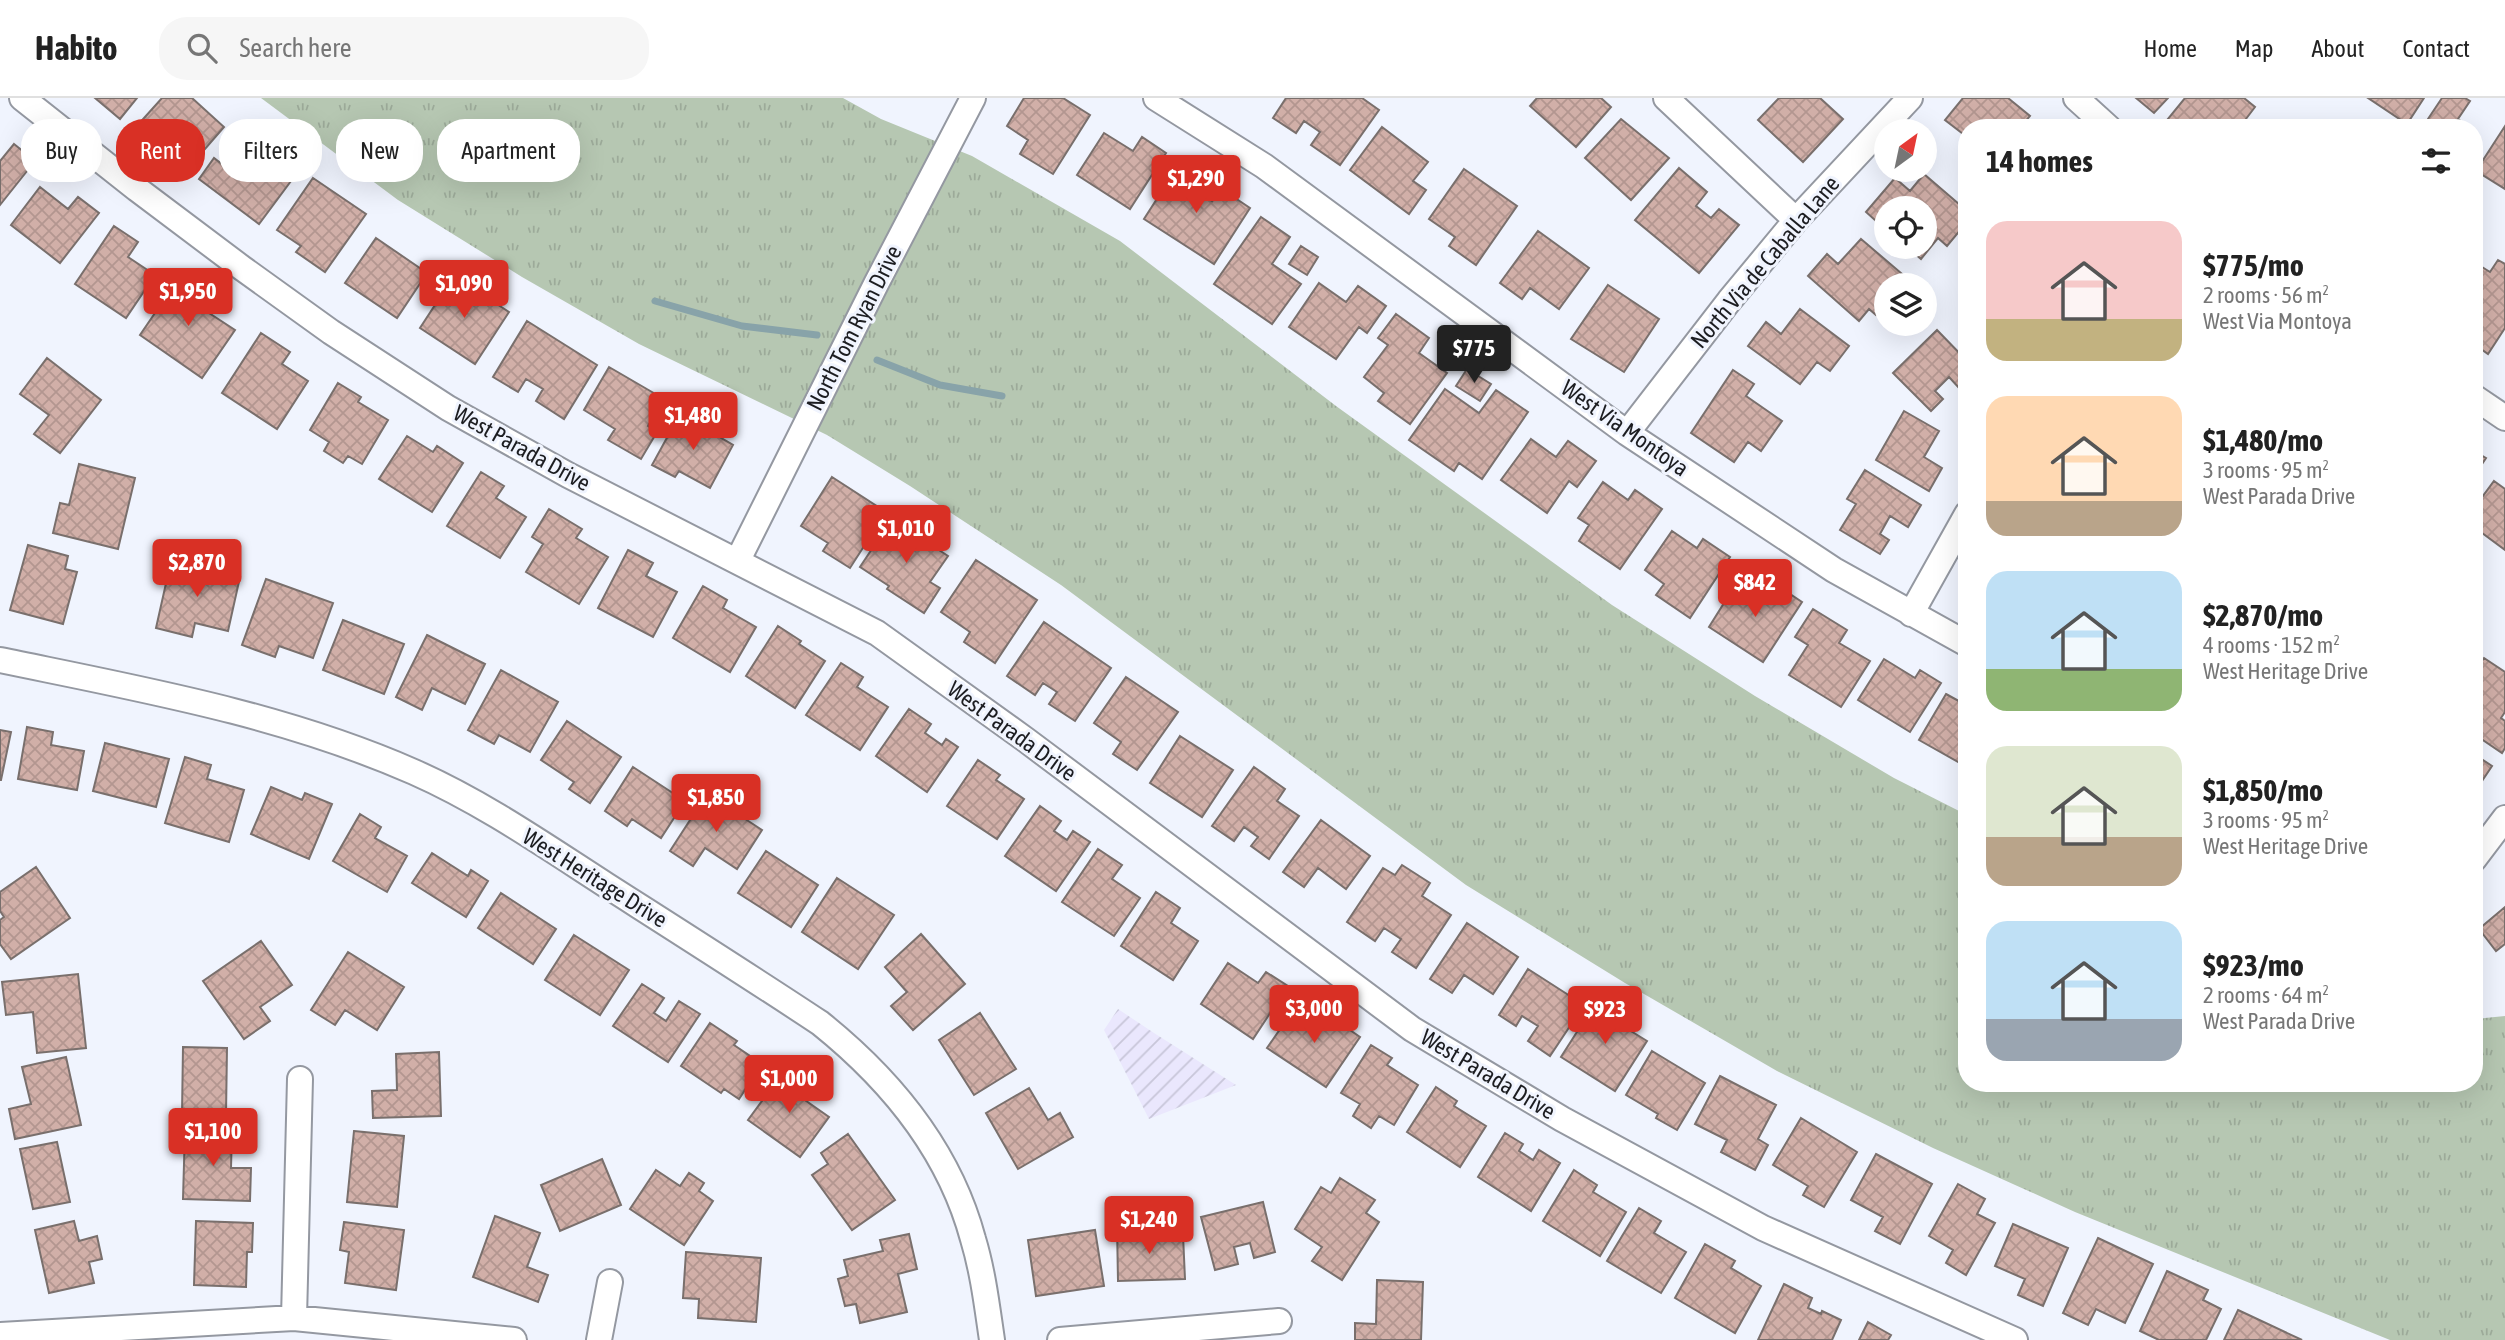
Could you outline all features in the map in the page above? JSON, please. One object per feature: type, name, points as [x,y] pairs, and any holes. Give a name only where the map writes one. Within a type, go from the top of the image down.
[{"type":"street","name":"West Parada Drive","points":[[22,98],[242,268],[331,332],[448,408],[568,475],[877,633],[1046,755],[1412,1029],[1562,1118],[1763,1228],[2015,1340]]},
{"type":"street","name":"North Tom Ryan Drive","points":[[738,560],[876,284],[973,98]]},
{"type":"street","name":"West Via Montoya","points":[[1156,98],[1264,166],[1627,433],[1834,570],[1958,640]]},
{"type":"street","points":[[1666,98],[1796,220]]},
{"type":"street","name":"North Via de Caballa Lane","points":[[1627,433],[1728,301],[1796,220],[1910,98]]},
{"type":"street","points":[[2076,98],[2099,119]]},
{"type":"street","points":[[2483,403],[2505,418]]},
{"type":"street","points":[[1911,614],[1958,530]]},
{"type":"street","name":"West Heritage Drive","points":[[0,660],[191,699],[269,720],[414,772],[484,808],[820,1023],[855,1051],[887,1083],[912,1115],[951,1180],[973,1237],[992,1340]]},
{"type":"street","points":[[2483,847],[2505,818]]},
{"type":"street","points":[[294,1318],[300,1079]]},
{"type":"street","points":[[599,1340],[610,1282]]},
{"type":"street","points":[[1,1330],[294,1318],[514,1340]]},
{"type":"street","points":[[1060,1340],[1279,1321]]},
{"type":"shaded area","points":[[1118,1009],[1236,1085],[1149,1119],[1104,1030]]},
{"type":"green space","points":[[261,98],[843,98],[881,119],[972,156],[1120,241],[1336,406],[1612,605],[1755,696],[1894,778],[1958,810],[1958,1092],[2483,1092],[2483,1018],[2505,1016],[2505,1340],[2390,1340],[2075,1212],[1933,1148],[1777,1071],[1625,983],[1466,885],[1061,585],[910,486],[827,435],[639,344],[522,277],[398,200],[374,182],[423,182],[423,119],[336,119],[336,154],[322,143],[322,119],[289,119]]},
{"type":"building","points":[[95,98],[137,98],[120,119]]},
{"type":"building","points":[[162,98],[192,98],[219,122],[219,133],[205,149],[205,119],[143,119]]},
{"type":"building","points":[[1024,98],[1063,98],[1090,115],[1053,174],[1020,154],[1028,140],[1007,126]]},
{"type":"building","points":[[1286,98],[1362,98],[1379,110],[1340,165],[1311,145],[1320,132],[1304,121],[1296,133],[1273,118]]},
{"type":"building","points":[[1537,98],[1601,98],[1611,107],[1576,147],[1530,106]]},
{"type":"building","points":[[1779,98],[1820,98],[1843,119],[1803,162],[1758,120]]},
{"type":"building","points":[[1963,98],[2008,98],[2030,116],[2028,119],[1958,119],[1958,130],[1945,120]]},
{"type":"building","points":[[2136,98],[2168,98],[2154,113]]},
{"type":"building","points":[[2185,98],[2244,98],[2255,107],[2246,119],[2168,119]]},
{"type":"building","points":[[2368,98],[2424,98],[2410,119],[2400,119]]},
{"type":"building","points":[[2442,98],[2465,98],[2470,101],[2458,119],[2428,119]]},
{"type":"building","points":[[1621,119],[1669,158],[1631,200],[1585,158]]},
{"type":"building","points":[[2505,126],[2505,189],[2483,175],[2483,160]]},
{"type":"building","points":[[1382,127],[1428,162],[1413,181],[1426,190],[1409,214],[1350,170]]},
{"type":"building","points":[[1104,133],[1133,151],[1142,137],[1166,153],[1130,209],[1077,175]]},
{"type":"building","points":[[14,144],[21,150],[21,179],[0,205],[0,161]]},
{"type":"building","points":[[214,158],[219,162],[219,182],[290,182],[259,224],[203,182],[205,171]]},
{"type":"building","points":[[1180,163],[1204,179],[1196,191],[1212,201],[1220,188],[1250,208],[1214,264],[1144,219]]},
{"type":"building","points":[[1679,168],[1707,192],[1696,206],[1711,218],[1719,209],[1739,225],[1699,273],[1635,220]]},
{"type":"building","points":[[1464,169],[1517,206],[1476,265],[1449,246],[1455,237],[1429,219]]},
{"type":"building","points":[[310,182],[319,182],[366,214],[325,272],[296,252],[301,246],[277,230]]},
{"type":"building","points":[[1892,182],[1900,182],[1910,191],[1917,182],[1933,182],[1958,203],[1958,233],[1947,246],[1937,239],[1937,196],[1880,196]]},
{"type":"building","points":[[40,187],[68,209],[78,197],[99,213],[60,263],[11,225]]},
{"type":"building","points":[[1874,203],[1874,219],[1866,212]]},
{"type":"building","points":[[1261,217],[1290,237],[1272,264],[1301,284],[1272,324],[1214,284]]},
{"type":"building","points":[[114,226],[138,242],[128,257],[155,275],[126,318],[75,284]]},
{"type":"building","points":[[1538,231],[1589,268],[1559,309],[1530,288],[1522,299],[1500,283]]},
{"type":"building","points":[[376,238],[427,273],[397,318],[345,283]]},
{"type":"building","points":[[1861,239],[1874,250],[1874,259],[1884,259],[1901,273],[1874,273],[1874,313],[1869,309],[1859,321],[1808,276],[1827,254],[1838,264]]},
{"type":"building","points":[[1301,246],[1318,257],[1307,275],[1289,264]]},
{"type":"building","points":[[2498,260],[2505,264],[2505,328],[2488,354],[2483,350],[2483,268],[2490,272]]},
{"type":"building","points":[[181,275],[215,299],[206,311],[235,330],[202,378],[140,335]]},
{"type":"building","points":[[454,276],[509,312],[475,364],[420,328]]},
{"type":"building","points":[[1319,283],[1346,302],[1358,286],[1386,306],[1367,333],[1359,327],[1336,359],[1289,327]]},
{"type":"building","points":[[1608,285],[1659,319],[1624,372],[1571,339]]},
{"type":"building","points":[[1800,309],[1849,346],[1830,371],[1817,362],[1800,384],[1748,346],[1766,322],[1781,334]]},
{"type":"building","points":[[1396,314],[1429,338],[1419,353],[1447,373],[1410,424],[1378,401],[1384,393],[1364,377],[1388,345],[1378,338]]},
{"type":"building","points":[[527,321],[597,365],[564,419],[536,401],[543,389],[526,379],[518,392],[493,377]]},
{"type":"building","points":[[1937,330],[1958,352],[1958,387],[1949,377],[1935,391],[1943,399],[1931,411],[1893,373],[1931,336],[1937,336]]},
{"type":"building","points":[[261,333],[290,352],[282,364],[308,381],[277,429],[222,393]]},
{"type":"building","points":[[47,358],[101,400],[60,453],[34,434],[49,415],[20,394]]},
{"type":"building","points":[[609,367],[664,399],[648,426],[657,432],[641,459],[608,440],[615,429],[584,410]]},
{"type":"building","points":[[1467,369],[1491,384],[1480,401],[1456,386]]},
{"type":"building","points":[[1733,370],[1754,384],[1746,396],[1782,421],[1761,451],[1748,442],[1734,462],[1691,433]]},
{"type":"building","points":[[338,383],[361,397],[358,402],[388,420],[362,464],[348,456],[343,463],[324,451],[329,442],[310,430]]},
{"type":"building","points":[[1445,389],[1479,413],[1496,390],[1528,412],[1482,479],[1459,463],[1454,471],[1409,440]]},
{"type":"building","points":[[1904,411],[1939,431],[1924,457],[1942,468],[1929,491],[1876,460]]},
{"type":"building","points":[[680,414],[733,445],[710,488],[679,471],[675,477],[652,465]]},
{"type":"building","points":[[407,436],[433,452],[437,446],[463,463],[432,512],[379,479]]},
{"type":"building","points":[[1531,439],[1556,457],[1568,441],[1596,461],[1577,487],[1569,481],[1547,513],[1501,480]]},
{"type":"building","points":[[79,464],[135,478],[118,549],[53,533],[60,503],[69,505]]},
{"type":"building","points":[[1865,470],[1921,505],[1908,527],[1890,516],[1880,534],[1889,540],[1880,554],[1840,530],[1856,504],[1847,499]]},
{"type":"building","points":[[481,472],[504,486],[496,498],[526,517],[500,558],[447,526]]},
{"type":"building","points":[[832,477],[886,512],[850,568],[823,551],[828,543],[801,526]]},
{"type":"building","points":[[2494,481],[2505,489],[2505,550],[2483,534],[2483,496]]},
{"type":"building","points":[[1603,482],[1628,500],[1635,490],[1662,509],[1620,569],[1579,541],[1589,525],[1578,518]]},
{"type":"building","points":[[549,509],[582,529],[576,538],[608,557],[579,604],[526,572],[543,544],[532,537]]},
{"type":"building","points":[[892,519],[948,556],[930,582],[940,588],[924,613],[887,589],[889,586],[860,567]]},
{"type":"building","points":[[1672,531],[1697,548],[1703,539],[1730,557],[1690,618],[1656,595],[1664,584],[1645,570]]},
{"type":"building","points":[[28,545],[68,556],[65,569],[77,572],[63,624],[10,610]]},
{"type":"building","points":[[628,550],[653,563],[646,576],[677,592],[653,637],[598,608]]},
{"type":"building","points":[[976,560],[1037,600],[995,663],[964,642],[970,632],[941,612]]},
{"type":"building","points":[[171,561],[240,577],[228,631],[195,623],[192,637],[156,628]]},
{"type":"building","points":[[266,579],[333,603],[313,658],[279,646],[275,657],[242,645]]},
{"type":"building","points":[[1736,584],[1763,602],[1775,584],[1802,602],[1763,662],[1709,627]]},
{"type":"building","points":[[703,586],[727,600],[723,608],[756,627],[730,672],[673,638]]},
{"type":"building","points":[[1813,609],[1847,630],[1839,643],[1870,661],[1841,707],[1789,675],[1808,645],[1795,637]]},
{"type":"building","points":[[343,620],[404,644],[384,694],[323,670]]},
{"type":"building","points":[[1044,622],[1111,668],[1075,721],[1049,704],[1057,692],[1043,683],[1035,695],[1007,676]]},
{"type":"building","points":[[778,626],[825,661],[795,708],[746,676]]},
{"type":"building","points":[[427,635],[485,664],[465,704],[432,688],[422,710],[396,697]]},
{"type":"building","points":[[1884,659],[1915,678],[1920,670],[1941,683],[1910,732],[1858,700]]},
{"type":"building","points":[[2483,659],[2505,672],[2505,712],[2501,718],[2505,721],[2505,748],[2502,753],[2483,740]]},
{"type":"building","points":[[841,663],[863,677],[857,687],[888,707],[860,750],[806,715]]},
{"type":"building","points":[[501,670],[558,702],[530,752],[499,735],[494,744],[468,730]]},
{"type":"building","points":[[1126,677],[1178,712],[1137,770],[1113,754],[1121,742],[1094,723]]},
{"type":"building","points":[[1946,694],[1958,701],[1958,762],[1919,740]]},
{"type":"building","points":[[909,709],[931,724],[925,733],[942,745],[946,739],[958,747],[927,792],[876,756]]},
{"type":"building","points":[[567,721],[621,757],[590,803],[569,789],[574,782],[541,760]]},
{"type":"building","points":[[27,727],[53,732],[51,745],[84,751],[77,790],[18,779]]},
{"type":"building","points":[[0,730],[11,732],[1,780],[0,780]]},
{"type":"building","points":[[1180,736],[1233,770],[1202,817],[1150,783]]},
{"type":"building","points":[[105,743],[169,759],[156,807],[93,791]]},
{"type":"building","points":[[185,757],[211,765],[207,779],[244,790],[229,842],[165,823]]},
{"type":"building","points":[[978,760],[1000,775],[996,780],[1024,799],[997,839],[947,806]]},
{"type":"building","points":[[2483,760],[2492,766],[2483,780]]},
{"type":"building","points":[[633,767],[685,801],[661,838],[632,819],[627,826],[605,811]]},
{"type":"building","points":[[1254,767],[1285,789],[1277,801],[1299,816],[1269,859],[1251,846],[1258,837],[1244,827],[1234,841],[1212,826]]},
{"type":"building","points":[[271,787],[302,800],[305,793],[332,804],[309,859],[251,834]]},
{"type":"building","points":[[707,794],[762,830],[737,869],[705,848],[693,866],[670,851]]},
{"type":"building","points":[[1040,806],[1061,821],[1054,831],[1067,840],[1073,831],[1090,842],[1056,891],[1005,856]]},
{"type":"building","points":[[360,814],[381,827],[375,838],[407,856],[387,892],[333,861]]},
{"type":"building","points":[[1321,820],[1370,856],[1346,889],[1318,868],[1304,887],[1283,872]]},
{"type":"building","points":[[1098,849],[1122,865],[1112,879],[1140,898],[1114,936],[1062,902]]},
{"type":"building","points":[[766,851],[818,885],[791,927],[738,893]]},
{"type":"building","points":[[432,853],[468,876],[471,870],[488,881],[466,917],[412,883]]},
{"type":"building","points":[[1402,865],[1430,883],[1422,896],[1451,915],[1416,968],[1392,952],[1401,939],[1384,928],[1375,941],[1347,922],[1383,868],[1395,875]]},
{"type":"building","points":[[36,867],[70,918],[11,959],[0,944],[0,920],[4,917],[0,911],[0,892]]},
{"type":"building","points":[[837,878],[894,915],[858,969],[802,932]]},
{"type":"building","points":[[1156,892],[1180,908],[1171,923],[1198,941],[1173,980],[1121,946]]},
{"type":"building","points":[[501,893],[556,929],[533,964],[478,928]]},
{"type":"building","points":[[2505,907],[2505,944],[2496,951],[2483,934],[2483,926]]},
{"type":"building","points":[[1467,923],[1518,957],[1493,994],[1464,975],[1452,993],[1430,979]]},
{"type":"building","points":[[921,934],[965,984],[913,1030],[891,1006],[907,992],[885,967]]},
{"type":"building","points":[[574,935],[629,970],[600,1015],[545,980]]},
{"type":"building","points":[[261,941],[292,985],[260,1007],[270,1021],[244,1039],[203,981]]},
{"type":"building","points":[[348,952],[404,987],[377,1030],[345,1010],[335,1025],[311,1010]]},
{"type":"building","points":[[1228,963],[1258,983],[1266,972],[1288,986],[1253,1039],[1201,1004]]},
{"type":"building","points":[[1528,969],[1584,1005],[1550,1056],[1528,1041],[1538,1026],[1522,1016],[1516,1026],[1499,1015]]},
{"type":"building","points":[[78,974],[86,1048],[37,1053],[33,1012],[6,1015],[2,982]]},
{"type":"building","points":[[642,984],[664,998],[654,1013],[666,1021],[679,1001],[700,1014],[668,1062],[613,1026]]},
{"type":"building","points":[[1598,999],[1632,1020],[1626,1028],[1647,1041],[1615,1091],[1561,1057]]},
{"type":"building","points":[[1296,1006],[1328,1028],[1334,1019],[1360,1037],[1326,1087],[1267,1048]]},
{"type":"building","points":[[980,1013],[1016,1069],[974,1095],[939,1040]]},
{"type":"building","points":[[710,1023],[737,1041],[734,1045],[762,1064],[739,1099],[724,1089],[721,1093],[681,1066]]},
{"type":"building","points":[[1371,1045],[1392,1058],[1387,1065],[1418,1085],[1394,1125],[1379,1116],[1371,1128],[1353,1116],[1360,1104],[1341,1093]]},
{"type":"building","points":[[183,1047],[227,1048],[226,1114],[182,1114]]},
{"type":"building","points":[[1652,1051],[1705,1083],[1677,1130],[1656,1118],[1658,1114],[1626,1095]]},
{"type":"building","points":[[439,1052],[441,1116],[373,1118],[372,1091],[397,1090],[396,1054]]},
{"type":"building","points":[[66,1057],[81,1125],[15,1139],[9,1109],[31,1104],[22,1067]]},
{"type":"building","points":[[784,1071],[808,1089],[802,1098],[829,1117],[800,1157],[748,1120]]},
{"type":"building","points":[[1720,1076],[1776,1105],[1758,1139],[1768,1145],[1755,1170],[1721,1152],[1727,1140],[1695,1124]]},
{"type":"building","points":[[1436,1087],[1457,1101],[1454,1106],[1486,1126],[1460,1167],[1407,1132]]},
{"type":"building","points":[[1029,1088],[1048,1120],[1060,1113],[1073,1137],[1018,1169],[986,1113]]},
{"type":"building","points":[[1801,1118],[1857,1152],[1824,1207],[1803,1195],[1808,1186],[1773,1165]]},
{"type":"building","points":[[185,1129],[232,1131],[231,1168],[251,1168],[250,1201],[183,1199]]},
{"type":"building","points":[[354,1131],[404,1136],[397,1207],[347,1202]]},
{"type":"building","points":[[1505,1133],[1523,1144],[1519,1151],[1533,1160],[1539,1150],[1560,1163],[1531,1211],[1478,1177]]},
{"type":"building","points":[[848,1134],[895,1200],[852,1230],[812,1175],[828,1164],[821,1153]]},
{"type":"building","points":[[57,1142],[70,1202],[33,1209],[20,1149]]},
{"type":"building","points":[[1876,1154],[1932,1184],[1900,1244],[1875,1231],[1883,1217],[1851,1200]]},
{"type":"building","points":[[602,1159],[621,1205],[560,1231],[541,1185]]},
{"type":"building","points":[[656,1170],[680,1186],[689,1173],[704,1183],[699,1191],[713,1201],[684,1245],[630,1209]]},
{"type":"building","points":[[1574,1170],[1597,1185],[1593,1192],[1626,1212],[1600,1256],[1543,1221]]},
{"type":"building","points":[[1340,1178],[1375,1200],[1366,1213],[1379,1222],[1342,1280],[1312,1261],[1322,1247],[1295,1229],[1321,1187],[1331,1193]]},
{"type":"building","points":[[1958,1184],[1985,1199],[1977,1214],[1995,1223],[1966,1275],[1946,1263],[1953,1250],[1929,1236]]},
{"type":"building","points":[[1263,1202],[1275,1252],[1254,1258],[1250,1243],[1234,1247],[1238,1264],[1215,1270],[1201,1217]]},
{"type":"building","points":[[1639,1208],[1661,1221],[1654,1233],[1686,1252],[1661,1293],[1607,1261]]},
{"type":"building","points":[[495,1216],[540,1233],[527,1267],[548,1275],[538,1302],[473,1277]]},
{"type":"building","points":[[74,1221],[79,1241],[97,1236],[102,1259],[89,1262],[94,1283],[49,1293],[35,1230]]},
{"type":"building","points":[[196,1221],[253,1223],[252,1252],[247,1252],[246,1287],[194,1285]]},
{"type":"building","points":[[344,1222],[404,1230],[396,1290],[345,1283],[349,1252],[340,1250]]},
{"type":"building","points":[[2013,1224],[2068,1248],[2043,1306],[2018,1295],[2025,1279],[1995,1266]]},
{"type":"building","points":[[1140,1225],[1140,1236],[1183,1235],[1185,1279],[1118,1281],[1117,1226]]},
{"type":"building","points":[[1095,1230],[1104,1286],[1036,1296],[1028,1240]]},
{"type":"building","points":[[909,1234],[917,1269],[898,1274],[907,1312],[860,1323],[856,1304],[845,1306],[838,1279],[848,1276],[844,1260],[883,1251],[880,1240]]},
{"type":"building","points":[[2098,1238],[2153,1264],[2125,1323],[2096,1309],[2088,1325],[2063,1313]]},
{"type":"building","points":[[1705,1244],[1735,1261],[1731,1268],[1761,1286],[1735,1333],[1675,1298]]},
{"type":"building","points":[[686,1252],[761,1258],[756,1322],[698,1318],[699,1299],[683,1298]]},
{"type":"building","points":[[2167,1271],[2208,1290],[2203,1300],[2221,1309],[2206,1340],[2159,1340],[2140,1331]]},
{"type":"building","points":[[1377,1280],[1423,1282],[1421,1340],[1355,1340],[1355,1323],[1376,1324]]},
{"type":"building","points":[[1784,1284],[1812,1298],[1808,1308],[1841,1320],[1832,1340],[1758,1340]]},
{"type":"building","points":[[2238,1310],[2302,1340],[2224,1340]]},
{"type":"building","points":[[1868,1322],[1891,1335],[1888,1340],[1859,1340]]},
{"type":"waterway","points":[[655,301],[742,326],[817,335]]},
{"type":"waterway","points":[[877,360],[940,385],[1002,396]]}]
